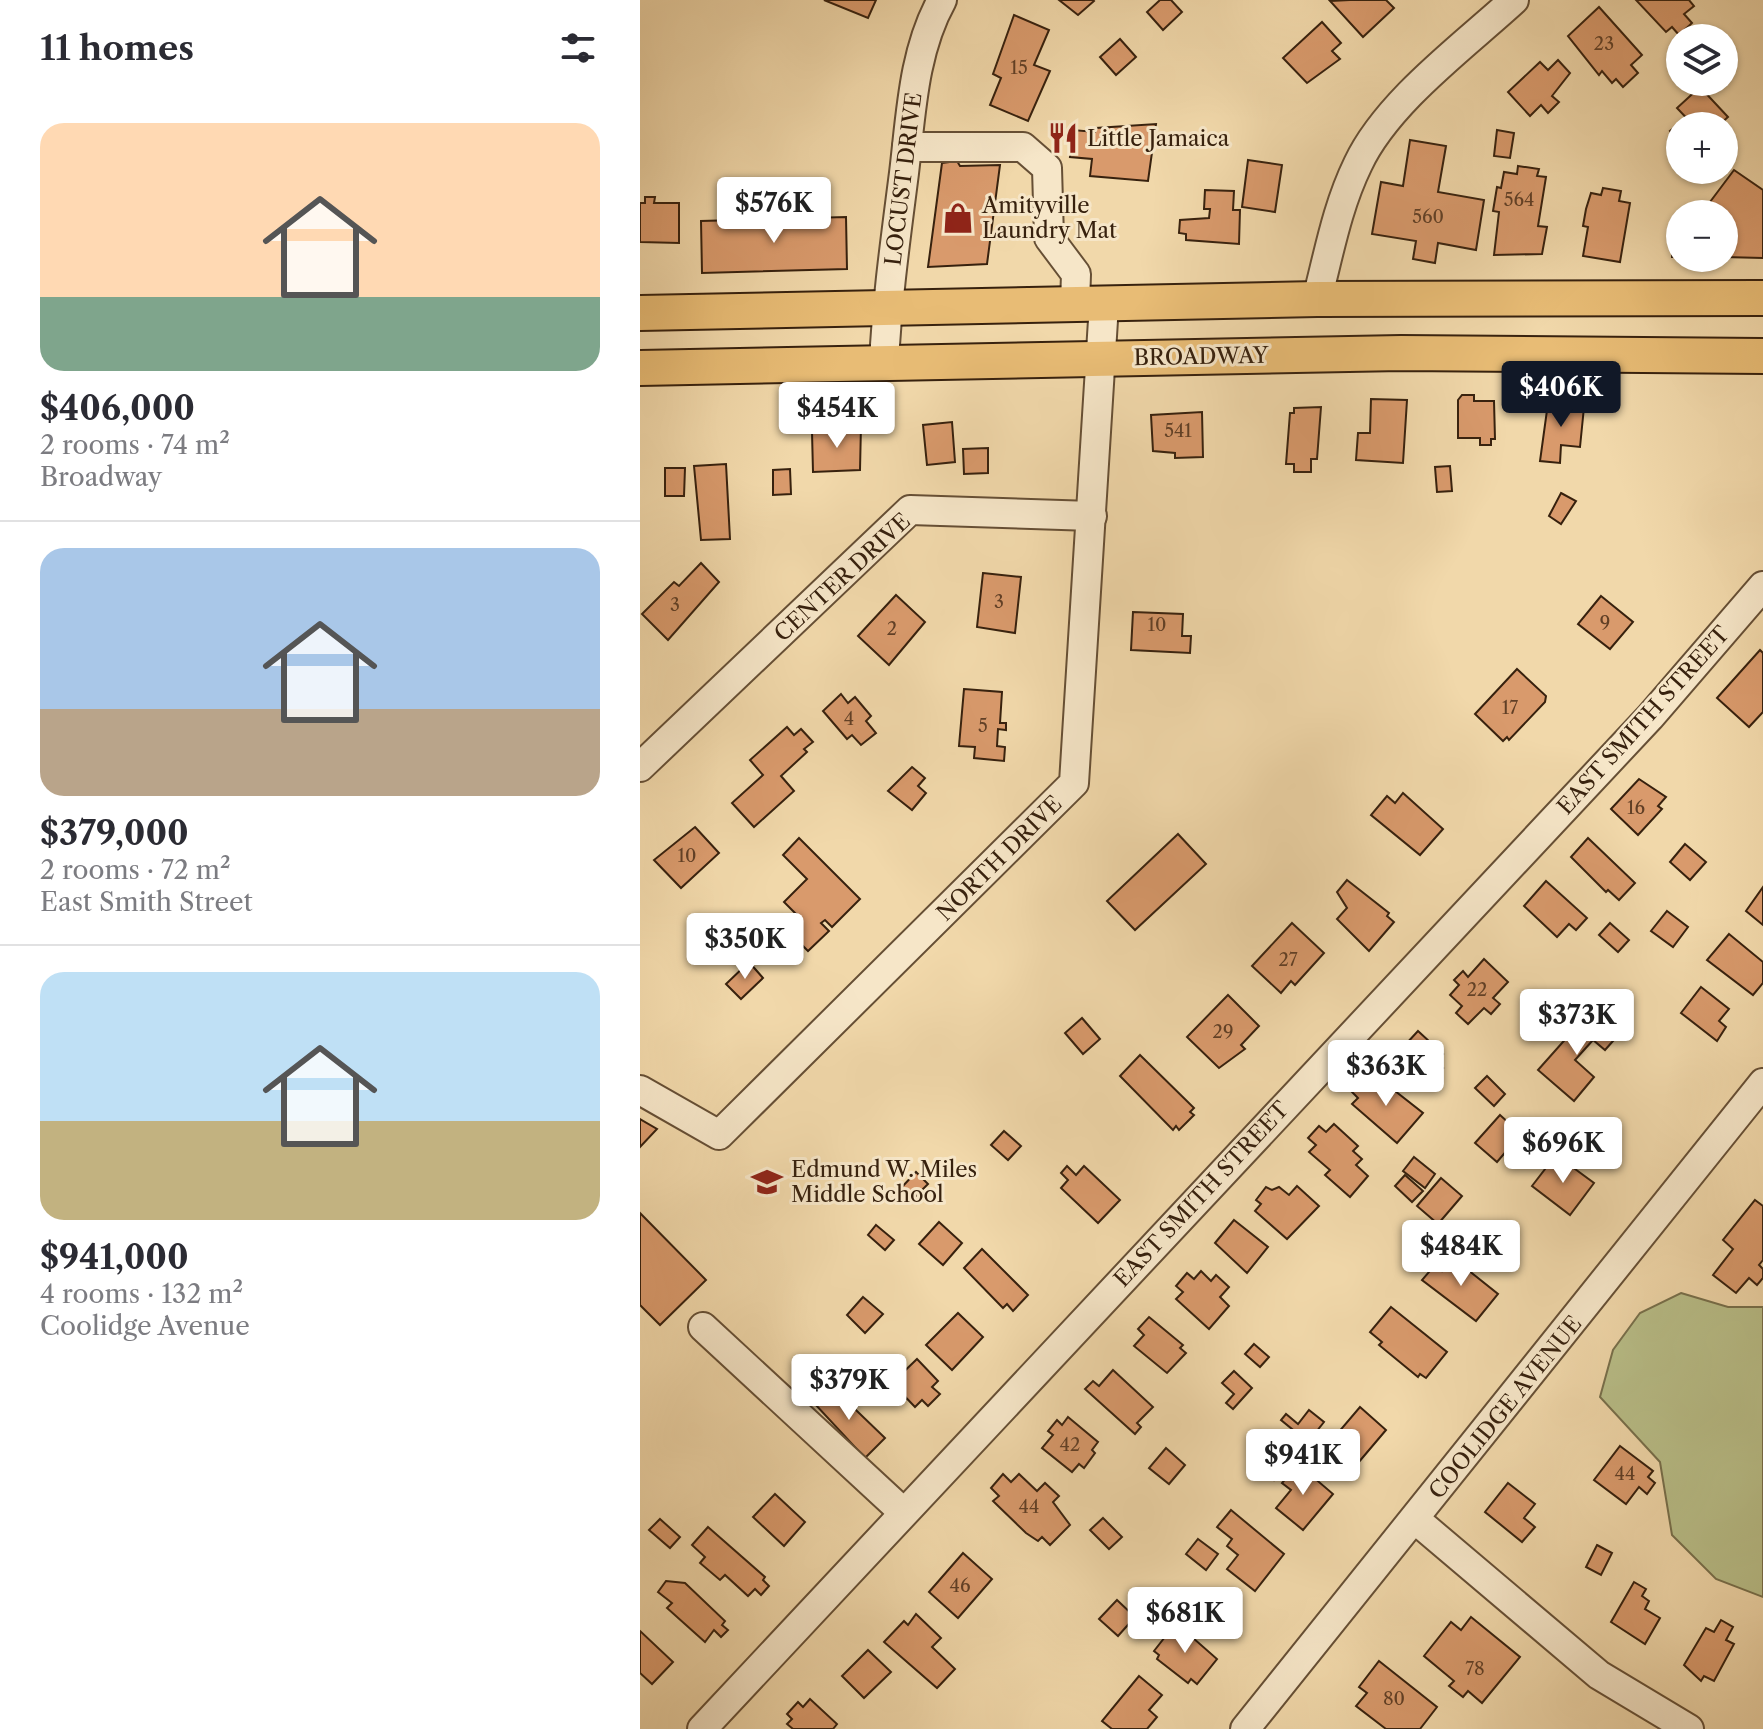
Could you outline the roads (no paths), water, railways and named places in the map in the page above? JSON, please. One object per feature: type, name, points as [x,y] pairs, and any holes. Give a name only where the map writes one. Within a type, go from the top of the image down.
[{"type":"main road","points":[[640,313],[1317,299],[1763,298]]},
{"type":"main road","name":"BROADWAY","points":[[640,368],[1102,356],[1401,353],[1763,356]]},
{"type":"street","name":"LOCUST DRIVE","points":[[884,363],[887,308],[915,83],[929,23],[942,0]]},
{"type":"street","points":[[1317,299],[1336,215],[1359,161],[1386,122],[1514,0]]},
{"type":"street","name":"NORTH DRIVE","points":[[640,1090],[719,1135],[1074,783],[1102,356],[1089,304],[1076,274],[1049,238],[1047,168],[1023,147],[907,147]]},
{"type":"street","name":"CENTER DRIVE","points":[[640,767],[910,510],[1092,516]]},
{"type":"street","name":"EAST SMITH STREET","points":[[702,1729],[1650,717],[1763,586]]},
{"type":"street","name":"COOLIDGE AVENUE","points":[[1245,1729],[1416,1520],[1763,1083]]},
{"type":"street","points":[[703,1327],[903,1512]]},
{"type":"street","points":[[1416,1520],[1599,1675],[1689,1729]]},
{"type":"place","name":"Little Jamaica","points":[[1063,138]]},
{"type":"place","name":"Amityville Laundry Mat","points":[[958,218]]},
{"type":"place","name":"Edmund W. Miles Middle School","points":[[767,1182]]}]
